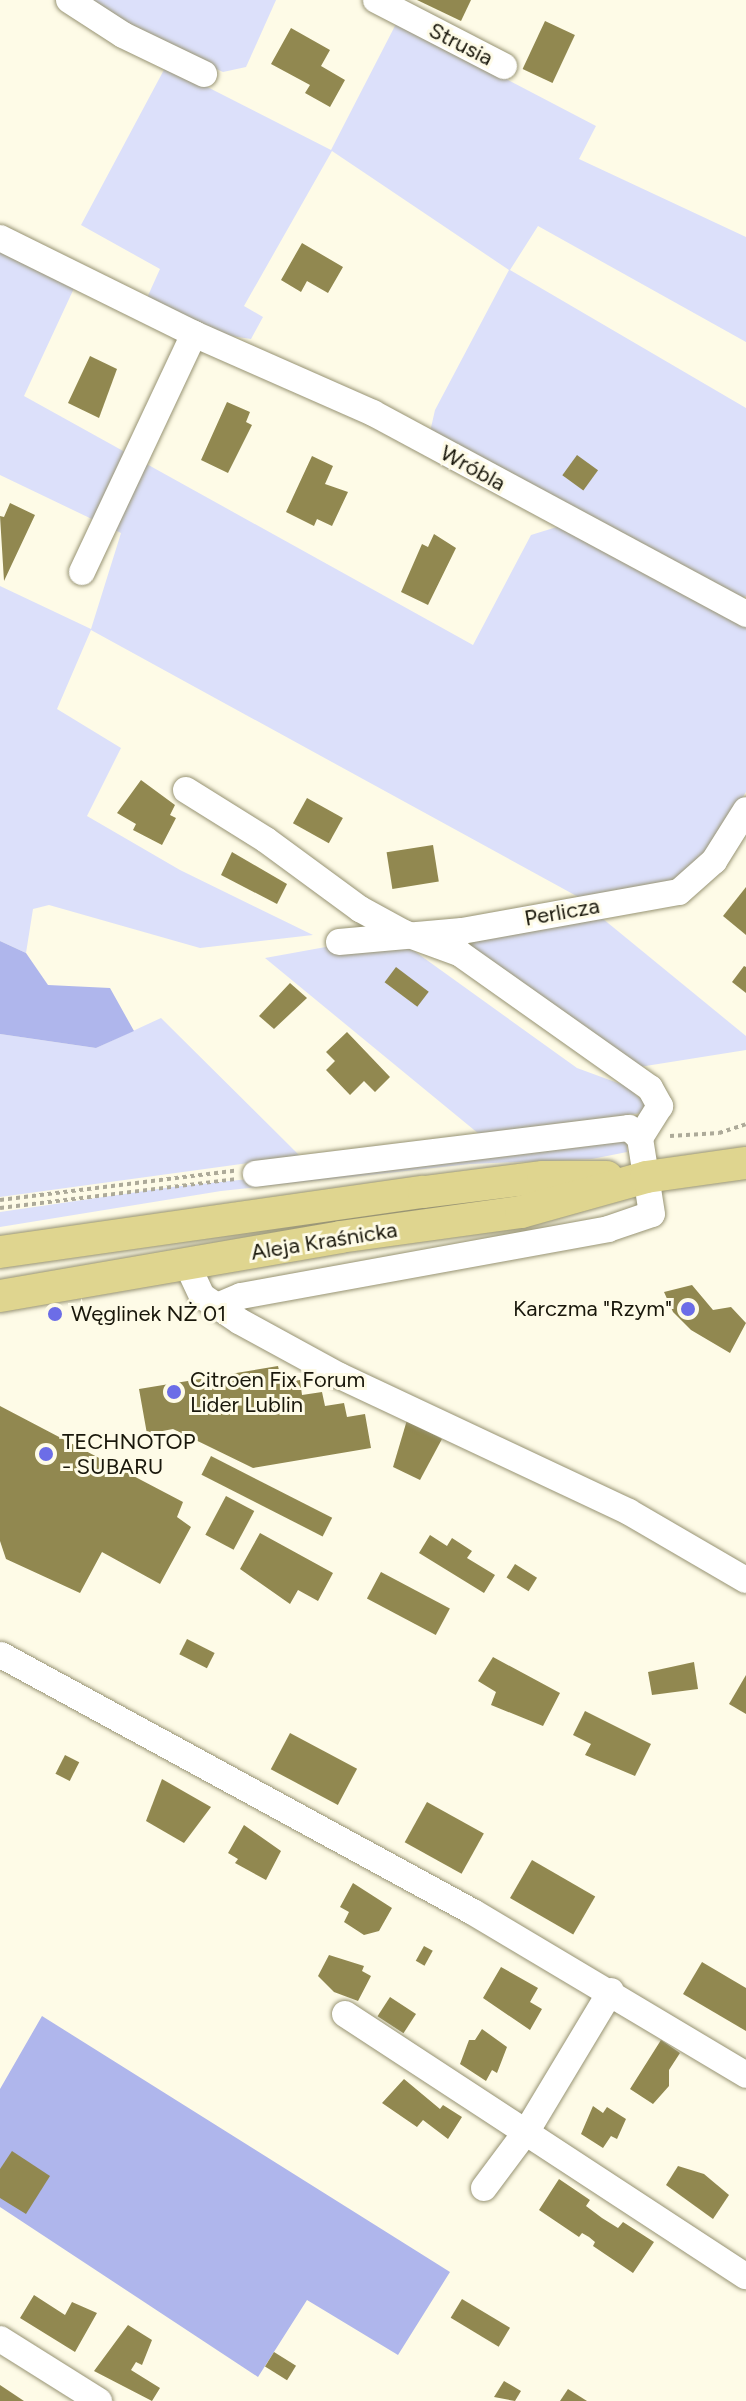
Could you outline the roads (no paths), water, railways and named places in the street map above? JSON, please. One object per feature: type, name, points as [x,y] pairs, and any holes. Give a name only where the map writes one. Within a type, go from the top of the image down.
[{"type":"main road","name":"Aleja Kraśnicka","points":[[0,1296],[521,1212],[646,1177],[746,1163]]},
{"type":"main road","name":"Aleja Kraśnicka","points":[[8,1248],[543,1177],[646,1177]]},
{"type":"street","points":[[69,0],[123,35],[204,74]]},
{"type":"street","name":"Strusia","points":[[376,0],[504,66]]},
{"type":"street","name":"Wróbla","points":[[0,238],[194,334],[373,413],[746,614]]},
{"type":"street","points":[[82,572],[194,334]]},
{"type":"street","points":[[186,790],[404,933],[459,953],[653,1090],[660,1106],[640,1138]]},
{"type":"street","name":"Perlicza","points":[[339,942],[404,933],[462,931],[679,892],[714,861],[746,810]]},
{"type":"street","points":[[215,1307],[241,1296],[608,1229],[652,1214],[640,1138],[635,1130],[618,1129],[256,1174]]},
{"type":"street","points":[[187,1264],[202,1296],[215,1307],[340,1376],[629,1512],[746,1580]]},
{"type":"street","points":[[1,1655],[611,1991],[746,2075]]},
{"type":"street","points":[[484,2188],[528,2129],[611,1991]]},
{"type":"street","points":[[345,2014],[528,2129],[746,2276]]},
{"type":"street","points":[[0,2339],[99,2401]]},
{"type":"place","name":"Karczma \"Rzym\"","points":[[688,1309]]},
{"type":"place","name":"Węglinek NŻ 01","points":[[55,1314]]},
{"type":"place","name":"Citroen Fix Forum Lider Lublin","points":[[174,1392]]},
{"type":"place","name":"TECHNOTOP - SUBARU","points":[[46,1454]]}]
